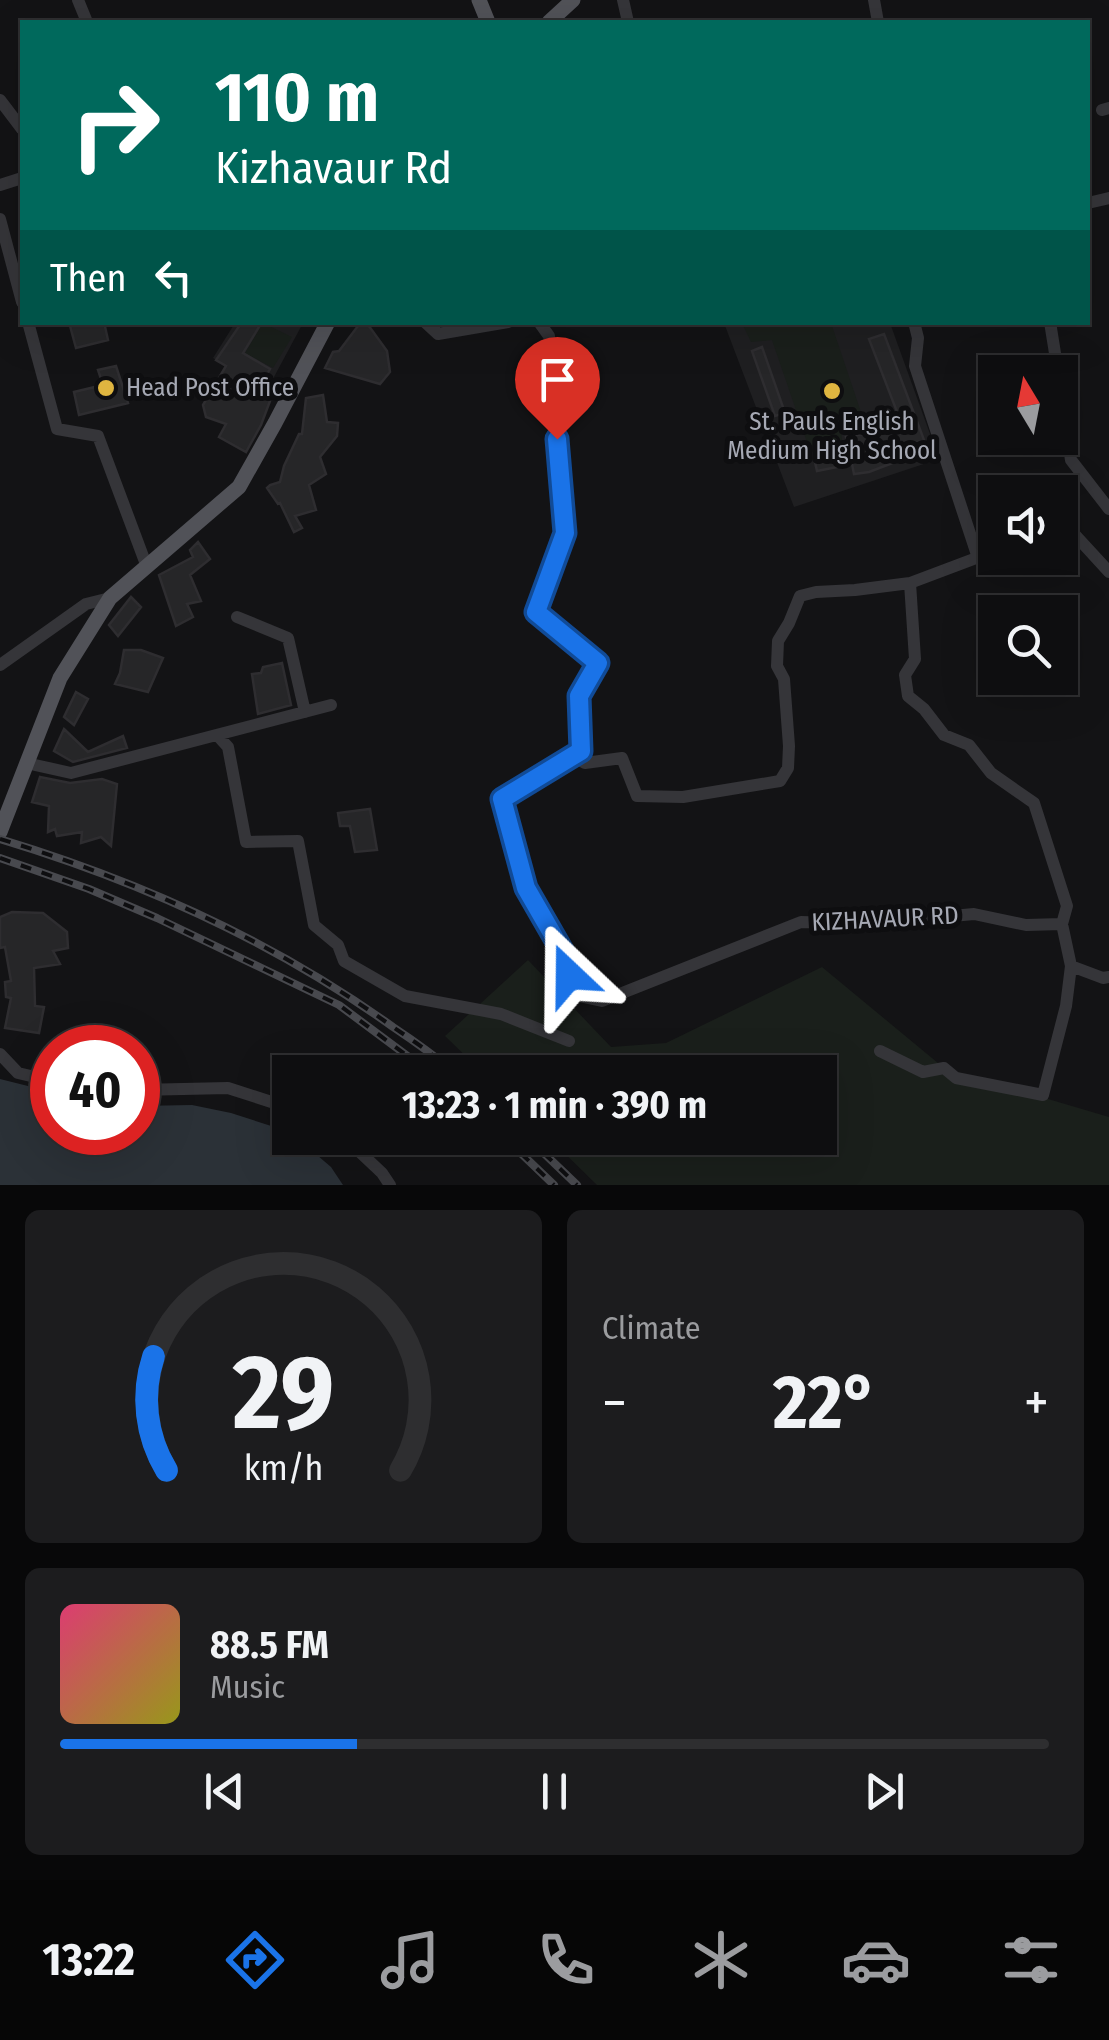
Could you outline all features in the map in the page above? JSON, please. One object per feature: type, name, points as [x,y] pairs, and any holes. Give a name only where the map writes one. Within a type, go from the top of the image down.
[{"type":"main road","points":[[551,20],[572,0]]},
{"type":"main road","points":[[0,832],[60,678],[110,598],[239,487],[326,325]]},
{"type":"street","points":[[0,100],[20,126]]},
{"type":"street","points":[[0,219],[20,294]]},
{"type":"street","points":[[0,286],[16,279]]},
{"type":"street","points":[[29,325],[56,428],[98,436],[147,567]]},
{"type":"street","points":[[428,325],[438,334],[490,325]]},
{"type":"street","points":[[541,325],[549,336],[565,533],[536,612],[598,663],[579,696],[581,751],[572,756]]},
{"type":"street","points":[[572,756],[586,763],[622,758],[637,796],[683,796],[780,781],[788,768],[789,746],[784,679],[777,666],[778,641],[800,596],[910,583],[978,558],[915,366],[918,338],[912,325]]},
{"type":"street","points":[[1050,325],[1055,355]]},
{"type":"street","points":[[1070,455],[1109,508]]},
{"type":"street","points":[[1078,539],[1109,572]]},
{"type":"street","points":[[880,1051],[923,1072],[944,1068],[956,1078],[1043,1095],[1072,966],[1062,924],[1067,906],[1034,802],[991,773],[969,746],[944,735],[908,696],[905,675],[915,659],[910,583]]},
{"type":"street","points":[[0,665],[86,604],[110,598]]},
{"type":"street","points":[[237,617],[288,638],[305,712]]},
{"type":"street","points":[[26,763],[72,773],[331,705]]},
{"type":"street","points":[[218,736],[228,748],[246,842],[298,841],[314,925],[338,944],[344,961],[405,996],[501,1014],[570,1041]]},
{"type":"street","name":"KIZHAVAUR RD","points":[[572,756],[502,799],[526,888],[564,954],[574,996],[602,1001],[801,922],[865,924],[974,914],[1026,924],[1062,924]]},
{"type":"street","points":[[1072,966],[1109,977]]},
{"type":"street","points":[[0,1054],[18,1074],[30,1076]]},
{"type":"street","points":[[160,1090],[228,1088],[272,1102]]},
{"type":"street","points":[[363,1155],[390,1185]]},
{"type":"shaded area","points":[[234,325],[302,325],[267,390],[213,358]]},
{"type":"shaded area","points":[[262,325],[292,337],[273,368],[245,353]]},
{"type":"shaded area","name":"St. Pauls English Medium High School","points":[[725,325],[891,325],[939,459],[794,507]]},
{"type":"shaded area","points":[[743,325],[832,326],[864,421],[841,429],[842,440],[810,451],[772,340],[751,342]]},
{"type":"shaded area","points":[[528,960],[611,1047],[666,1043],[822,967],[944,1068],[1109,1117],[1109,1185],[597,1185],[566,1155],[837,1155],[837,1055],[465,1055],[445,1036]]},
{"type":"shaded area","points":[[0,1079],[30,1086],[30,1155],[160,1155],[160,1106],[192,1105],[272,1126],[272,1155],[317,1155],[343,1185],[0,1185]]},
{"type":"building","points":[[70,325],[105,325],[108,340],[76,348]]},
{"type":"building","points":[[240,325],[260,325],[243,353],[270,369],[256,393],[270,401],[246,452],[219,437],[226,424],[206,417],[203,405],[226,366],[216,360]]},
{"type":"building","points":[[359,325],[368,325],[387,351],[390,372],[380,384],[325,368],[333,352],[339,351]]},
{"type":"building","points":[[884,334],[924,440],[906,446],[911,456],[869,472],[854,474],[852,464],[817,471],[813,453],[848,447],[846,437],[869,433],[868,428],[899,417],[869,339]]},
{"type":"building","points":[[762,347],[785,413],[775,416],[752,351]]},
{"type":"building","name":"Head Post Office","points":[[116,366],[128,403],[79,415],[74,392],[103,385],[98,370]]},
{"type":"building","points":[[323,395],[327,422],[338,423],[337,436],[320,457],[326,474],[309,485],[316,510],[295,516],[302,528],[294,532],[280,503],[267,488],[280,482],[284,466],[302,434],[306,398]]},
{"type":"building","points":[[198,542],[210,559],[190,575],[201,601],[187,604],[193,617],[176,626],[159,575],[193,557],[190,550]]},
{"type":"building","points":[[131,597],[141,607],[118,636],[109,625]]},
{"type":"building","points":[[124,650],[141,650],[163,658],[148,692],[115,684]]},
{"type":"building","points":[[282,663],[291,705],[258,714],[252,674]]},
{"type":"building","points":[[76,692],[88,699],[74,725],[64,717]]},
{"type":"building","points":[[64,729],[88,752],[123,736],[127,748],[73,762],[54,751]]},
{"type":"building","points":[[40,777],[70,783],[102,779],[117,784],[111,846],[101,837],[81,843],[82,832],[57,836],[55,829],[48,832],[49,806],[32,802]]},
{"type":"building","points":[[370,809],[377,850],[355,852],[350,826],[340,826],[338,813]]},
{"type":"building","points":[[12,912],[43,913],[67,932],[68,948],[53,951],[60,964],[34,968],[35,1006],[44,1007],[41,1025],[30,1025],[30,1032],[5,1028],[11,998],[6,997],[5,982],[11,981],[5,947],[0,948],[0,917]]},
{"type":"railway","points":[[0,839],[103,874],[253,941],[348,996],[432,1055]]},
{"type":"railway","points":[[0,858],[157,918],[339,1005],[406,1055]]},
{"type":"railway","points":[[523,1155],[554,1185]]},
{"type":"railway","points":[[546,1155],[577,1185]]},
{"type":"place","name":"Head Post Office","points":[[106,388]]},
{"type":"place","name":"St. Pauls English Medium High School","points":[[832,391]]},
{"type":"route","points":[[557,439],[565,533],[536,612],[598,663],[579,696],[581,751],[502,799],[526,888],[564,954],[569,975]]}]
